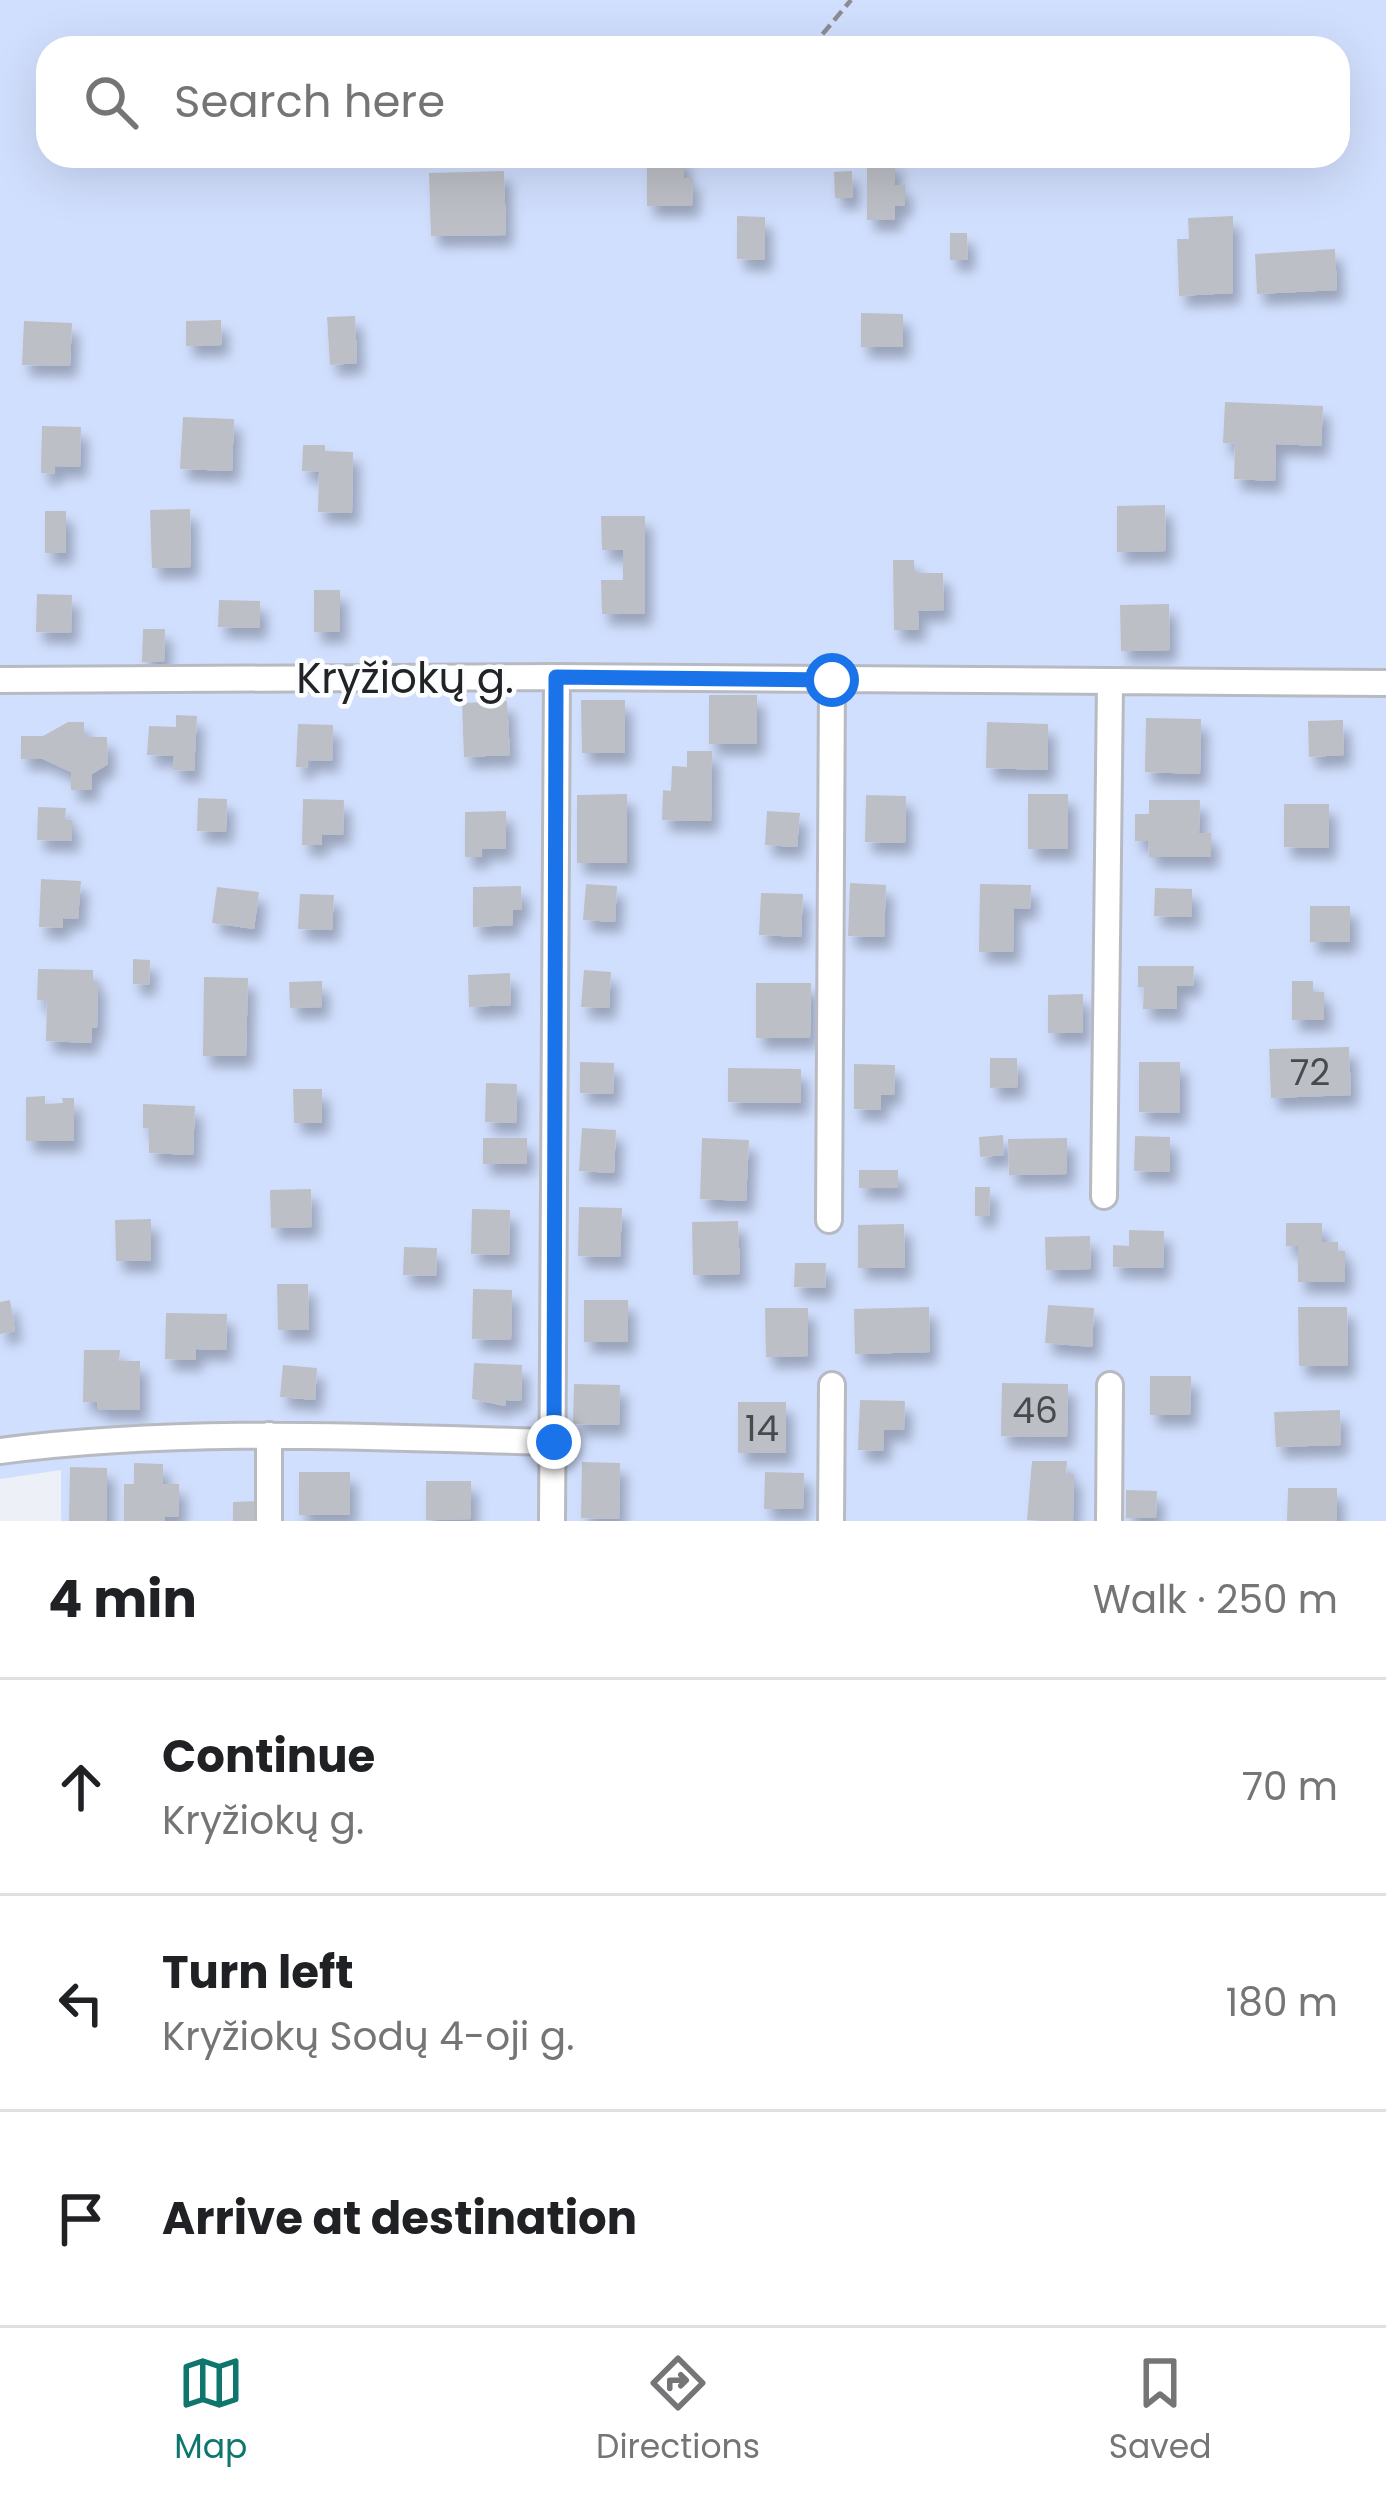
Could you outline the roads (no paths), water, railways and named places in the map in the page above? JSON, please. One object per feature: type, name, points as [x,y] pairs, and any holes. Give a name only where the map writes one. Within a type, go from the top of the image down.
[{"type":"street","name":"Kryžiokų g.","points":[[0,680],[556,677],[1386,683]]},
{"type":"street","points":[[552,1521],[556,677]]},
{"type":"street","points":[[829,1220],[832,680]]},
{"type":"street","points":[[1104,1196],[1110,684]]},
{"type":"street","points":[[831,1521],[832,1385]]},
{"type":"street","points":[[1109,1521],[1110,1385]]},
{"type":"street","points":[[0,1451],[80,1440],[269,1435],[554,1442]]},
{"type":"street","points":[[269,1435],[269,1521]]}]
